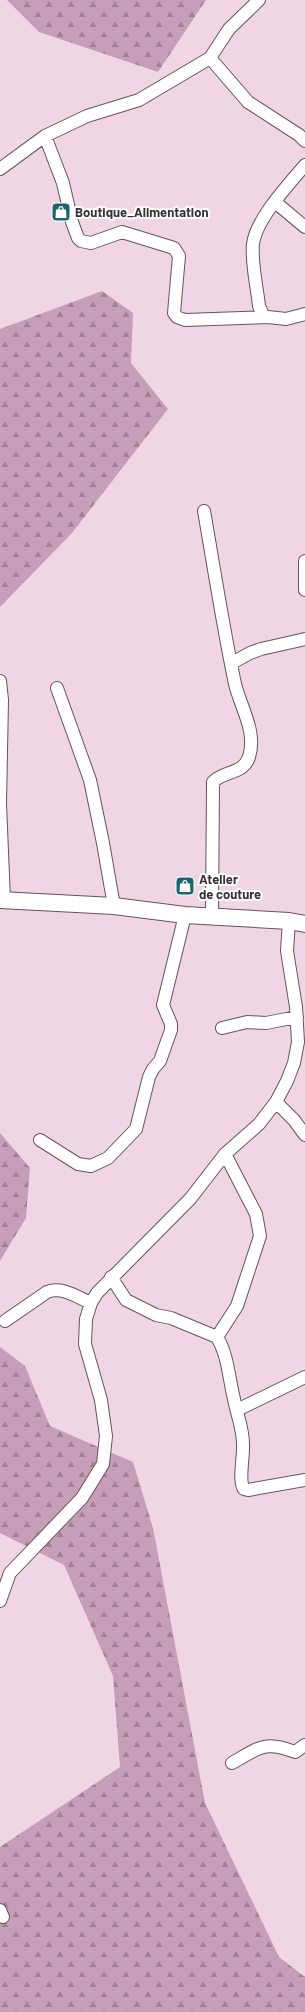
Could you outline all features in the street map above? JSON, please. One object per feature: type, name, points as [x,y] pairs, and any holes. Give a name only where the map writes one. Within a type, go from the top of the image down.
[{"type":"main road","points":[[2,900],[114,906],[184,915],[289,921],[305,924]]},
{"type":"street","points":[[0,168],[45,136],[87,116],[139,100],[210,58],[229,29],[259,0]]},
{"type":"street","points":[[210,58],[248,102],[303,134]]},
{"type":"street","points":[[45,136],[63,183],[72,222],[81,242],[91,243],[122,232],[174,248],[179,256],[174,313],[180,318],[185,320],[268,317],[286,319],[305,314]]},
{"type":"street","points":[[268,317],[263,315],[259,306],[253,243],[257,230],[275,202],[305,165]]},
{"type":"street","points":[[275,202],[305,227]]},
{"type":"street","points":[[204,510],[236,685],[250,725],[251,743],[249,757],[246,764],[240,769],[216,778],[213,782],[212,916]]},
{"type":"street","points":[[305,561],[305,590]]},
{"type":"street","points":[[232,663],[261,648],[305,639]]},
{"type":"street","points":[[0,681],[2,700],[0,804],[2,900]]},
{"type":"street","points":[[57,688],[90,780],[114,906]]},
{"type":"street","points":[[40,1140],[78,1164],[91,1166],[108,1158],[136,1130],[149,1077],[153,1069],[160,1061],[171,1030],[171,1024],[163,1005],[184,915]]},
{"type":"street","points":[[0,1601],[5,1570],[82,1498],[103,1464],[106,1436],[101,1400],[84,1344],[85,1328],[91,1303],[97,1293],[112,1277],[190,1199],[225,1154],[259,1124],[276,1102],[294,1063],[298,1042],[297,1017],[287,951],[289,921]]},
{"type":"street","points":[[222,1028],[247,1022],[266,1023],[297,1017]]},
{"type":"street","points":[[276,1102],[294,1120],[305,1135]]},
{"type":"street","points":[[217,1337],[237,1306],[260,1236],[256,1214],[225,1154]]},
{"type":"street","points":[[112,1277],[126,1300],[156,1316],[171,1318],[217,1337],[224,1352],[243,1430],[243,1460],[240,1482],[244,1489],[305,1480]]},
{"type":"street","points":[[5,1321],[55,1288],[91,1303]]},
{"type":"street","points":[[237,1410],[305,1377]]},
{"type":"street","points":[[232,1763],[264,1746],[279,1746],[295,1752],[305,1745]]},
{"type":"green space","points":[[7,0],[206,0],[158,72],[39,32]]},
{"type":"green space","points":[[102,291],[133,313],[131,363],[168,409],[72,533],[0,607],[0,329]]},
{"type":"green space","points":[[0,1133],[30,1168],[26,1218],[0,1261]]},
{"type":"green space","points":[[0,1347],[25,1366],[50,1426],[133,1462],[153,1528],[205,1803],[279,1957],[305,1977],[305,2012],[0,2012],[0,1847],[120,1767],[113,1676],[64,1565],[0,1533]]},
{"type":"place","name":"Boutique_Alimentation","points":[[61,212]]},
{"type":"place","name":"Atelier de couture","points":[[185,886]]}]
